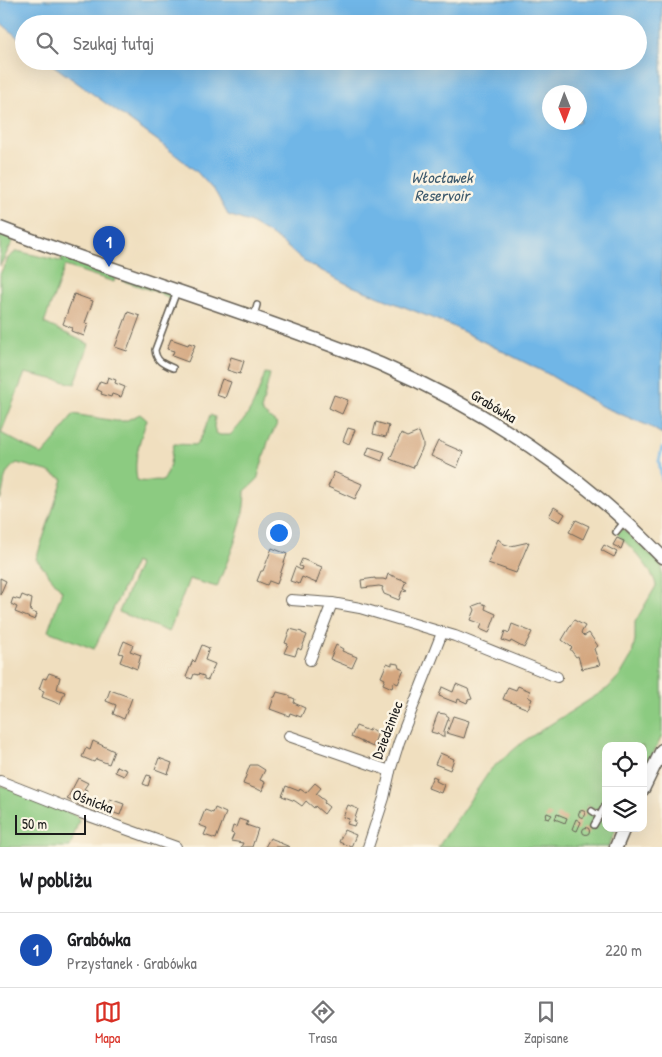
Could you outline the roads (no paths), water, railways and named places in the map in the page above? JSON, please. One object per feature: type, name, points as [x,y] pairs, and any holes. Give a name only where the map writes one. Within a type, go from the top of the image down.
[{"type":"street","name":"Grabówka","points":[[0,228],[177,290],[255,311],[381,365],[466,408],[513,436],[562,470],[625,521],[662,557]]},
{"type":"street","points":[[291,600],[360,608],[454,636],[557,677]]},
{"type":"street","points":[[310,660],[332,604]]},
{"type":"street","name":"Dziedziniec","points":[[290,736],[390,771],[399,742],[442,633]]},
{"type":"street","points":[[647,779],[662,750]]},
{"type":"street","points":[[368,847],[384,798],[390,771]]},
{"type":"street","name":"Ośnicka","points":[[0,780],[80,813],[176,847]]},
{"type":"street","points":[[616,847],[622,832]]},
{"type":"lane","points":[[173,368],[159,361],[155,350],[177,290]]},
{"type":"lane","points":[[616,532],[625,521]]},
{"type":"lane","points":[[594,825],[602,810]]},
{"type":"lane","points":[[592,811],[598,815]]},
{"type":"water","name":"Włocławek Reservoir","points":[[0,0],[662,0],[662,434],[649,426],[601,406],[548,374],[452,326],[347,284],[307,263],[276,238],[249,222],[228,215],[216,193],[197,172],[158,141],[59,70],[647,70],[647,15],[15,15],[15,35],[0,22]]},
{"type":"waterway","points":[[662,448],[659,461],[662,480]]},
{"type":"place","name":"Grabówka","points":[[109,267]]}]
